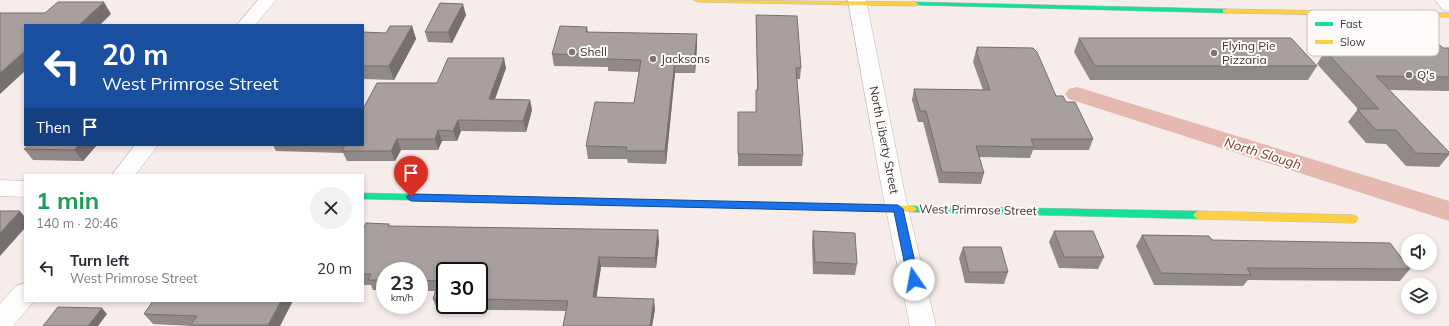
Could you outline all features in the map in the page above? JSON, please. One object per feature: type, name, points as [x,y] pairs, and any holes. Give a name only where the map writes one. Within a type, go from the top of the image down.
[{"type":"main road","points":[[698,0],[1307,12]]},
{"type":"main road","points":[[1439,15],[1449,15]]},
{"type":"main road","name":"West Primrose Street","points":[[364,196],[1353,219]]},
{"type":"street","points":[[247,24],[267,0]]},
{"type":"street","points":[[1444,0],[1449,6]]},
{"type":"street","name":"North Liberty Street","points":[[857,2],[923,326]]},
{"type":"street","points":[[124,174],[146,146]]},
{"type":"street","points":[[0,188],[24,189]]},
{"type":"street","points":[[0,323],[24,294]]},
{"type":"building","points":[[58,2],[104,2],[80,24],[24,24],[24,52],[0,73],[0,13],[45,13]]},
{"type":"building","points":[[440,3],[463,4],[448,32],[425,32]]},
{"type":"building","points":[[756,15],[797,16],[801,68],[796,68],[803,155],[738,154],[738,112],[756,112],[756,90],[758,90]]},
{"type":"building","points":[[390,26],[412,26],[389,66],[364,66],[364,32],[386,33]]},
{"type":"building","points":[[560,26],[587,27],[586,32],[697,34],[694,61],[675,60],[665,151],[626,151],[627,147],[586,146],[595,102],[634,103],[641,60],[607,59],[608,55],[552,54]]},
{"type":"building","points":[[1079,38],[1291,38],[1317,66],[1095,66]]},
{"type":"building","points":[[1439,45],[1443,48],[1449,48],[1449,77],[1376,76],[1449,152],[1449,154],[1416,153],[1396,130],[1376,130],[1357,109],[1379,109],[1330,56],[1439,56]]},
{"type":"building","points":[[977,47],[1033,48],[1037,52],[1056,96],[1063,96],[1066,102],[1075,102],[1093,139],[1031,139],[1034,147],[976,146],[984,173],[942,172],[926,111],[920,111],[914,89],[990,90],[976,51],[978,51]]},
{"type":"building","points":[[448,58],[504,58],[489,99],[530,100],[523,121],[458,120],[453,131],[438,130],[435,139],[397,139],[391,151],[342,151],[344,146],[364,146],[364,107],[377,83],[437,83]]},
{"type":"building","points":[[27,146],[78,146],[74,150],[24,149]]},
{"type":"building","points":[[0,211],[20,211],[0,233]]},
{"type":"building","points":[[366,223],[389,224],[388,226],[658,230],[655,258],[599,257],[593,297],[654,299],[650,326],[563,326],[568,301],[488,299],[488,262],[436,262],[436,281],[428,280],[428,262],[376,262],[376,280],[368,280],[371,274],[364,274],[364,227]]},
{"type":"building","points":[[813,231],[855,233],[857,264],[815,262]]},
{"type":"building","points":[[1054,231],[1093,231],[1104,257],[1064,257]]},
{"type":"building","points":[[1142,235],[1209,236],[1212,240],[1390,243],[1401,257],[1401,269],[1247,268],[1251,275],[1161,273]]},
{"type":"building","points":[[963,247],[1001,247],[1008,272],[969,272]]},
{"type":"building","points":[[436,290],[436,299],[433,299]]},
{"type":"building","points":[[152,302],[280,302],[268,325],[191,325],[197,316],[144,314]]},
{"type":"building","points":[[58,307],[102,308],[88,326],[43,326]]},
{"type":"waterway","name":"North Slough","points":[[1077,94],[1449,211]]},
{"type":"traffic: fast","points":[[915,4],[1226,11]]},
{"type":"traffic: fast","points":[[364,196],[784,206]]},
{"type":"traffic: fast","points":[[912,209],[1198,215]]},
{"type":"traffic: slow","points":[[698,0],[915,4]]},
{"type":"traffic: slow","points":[[1226,11],[1307,12]]},
{"type":"traffic: slow","points":[[1439,15],[1449,15]]},
{"type":"traffic: slow","points":[[784,206],[912,209]]},
{"type":"traffic: slow","points":[[1198,215],[1353,219]]},
{"type":"place","name":"Shell","points":[[572,52]]},
{"type":"place","name":"Flying Pie Pizzaria","points":[[1214,53]]},
{"type":"place","name":"Jacksons","points":[[653,59]]},
{"type":"place","name":"Q's","points":[[1409,75]]},
{"type":"route","points":[[411,197],[898,209],[914,280]]}]
